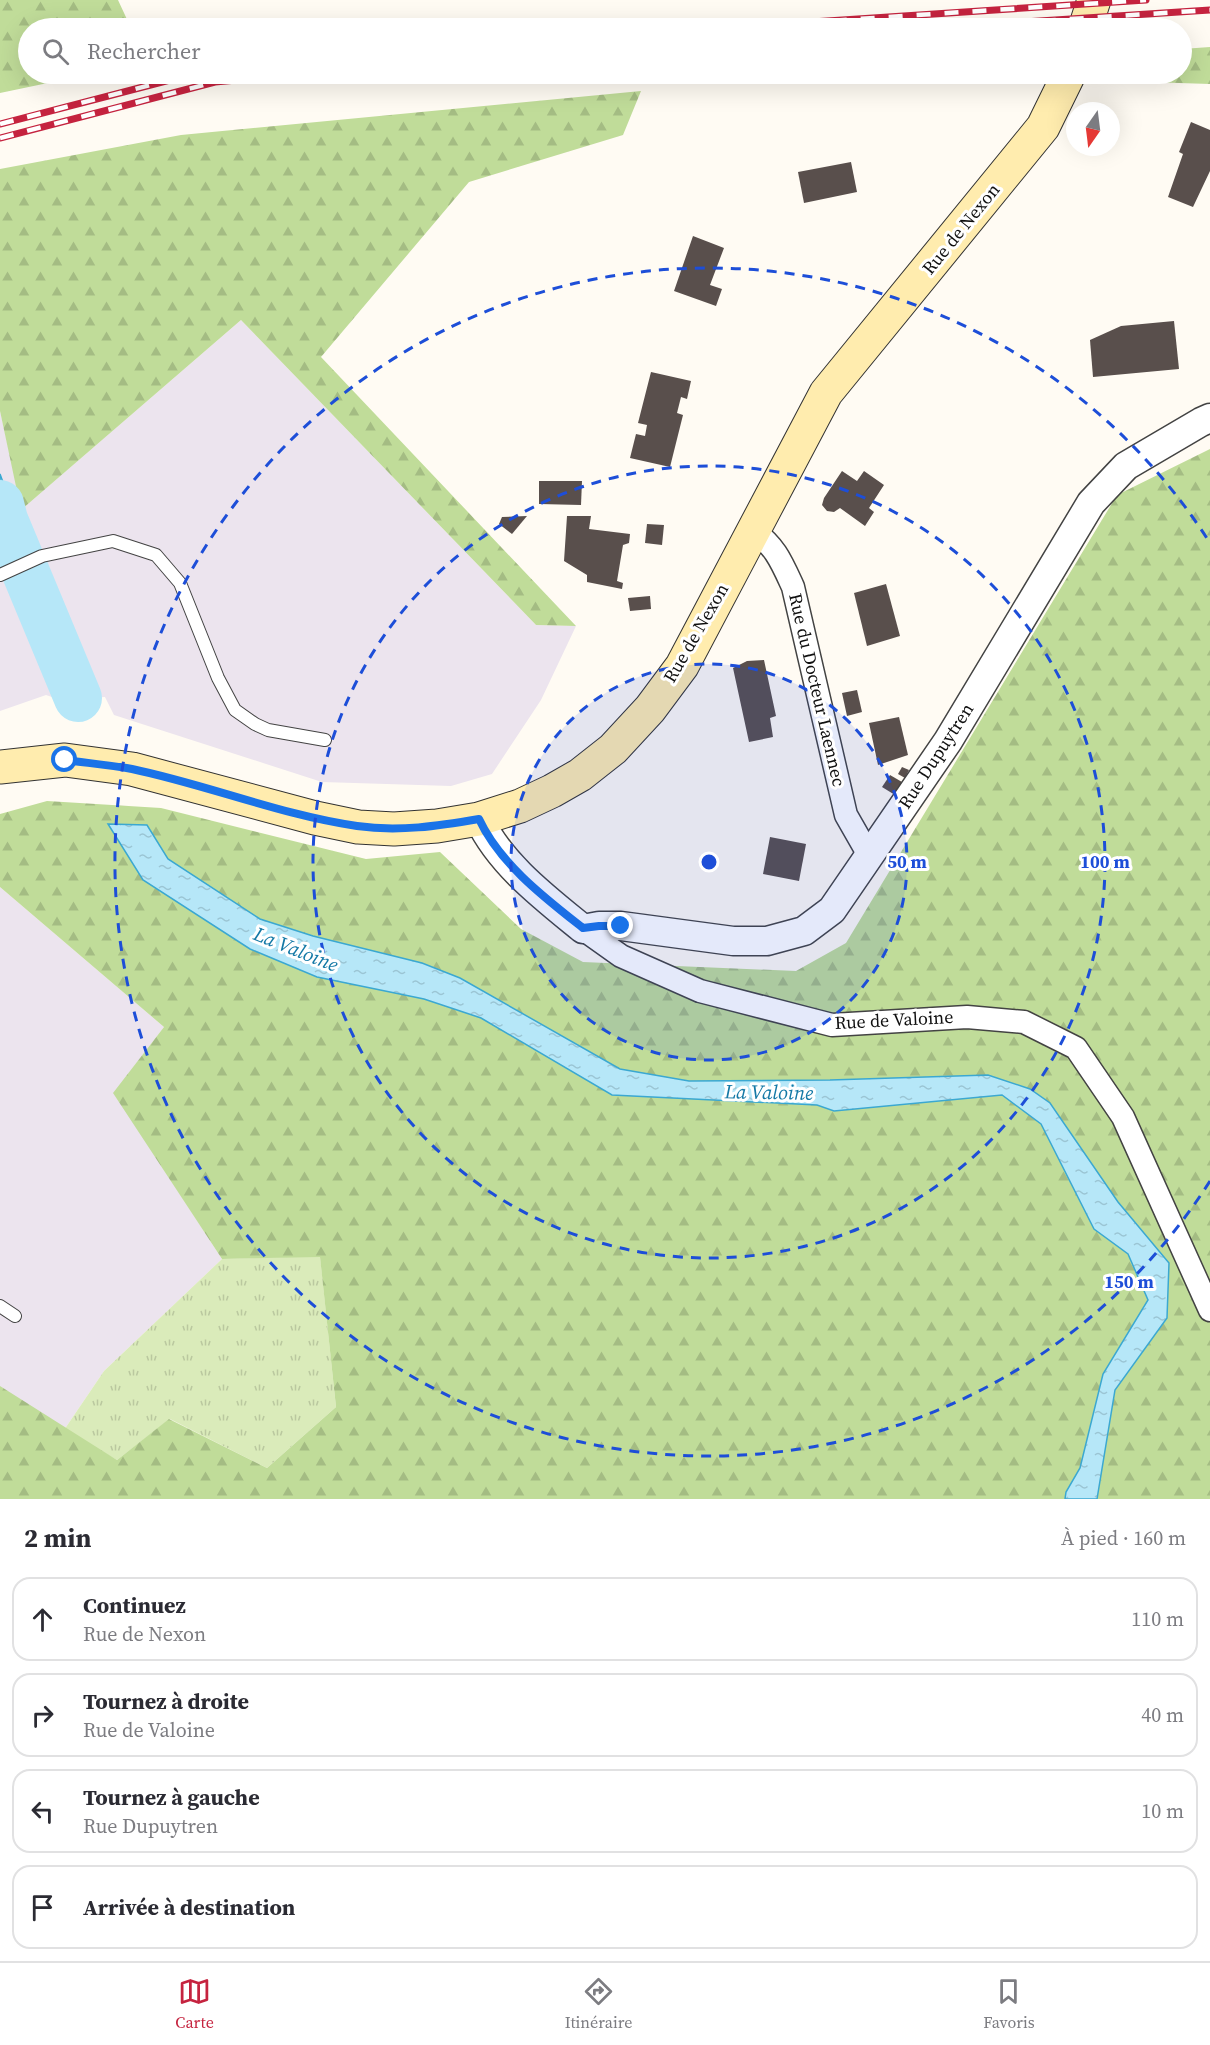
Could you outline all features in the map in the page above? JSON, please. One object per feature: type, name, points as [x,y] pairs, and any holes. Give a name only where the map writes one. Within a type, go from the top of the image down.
[{"type":"main road","points":[[1088,18],[1094,0]]},
{"type":"main road","name":"Rue de Nexon","points":[[0,767],[65,760],[132,769],[315,818],[358,827],[394,829],[479,819],[520,806],[580,775],[613,749],[650,708],[682,666],[826,393],[1043,128],[1064,84]]},
{"type":"street","name":"Rue Dupuytren","points":[[583,928],[621,926],[734,941],[767,941],[804,931],[832,910],[948,741],[1091,503],[1126,466],[1210,418]]},
{"type":"street","name":"Rue du Docteur Laennec","points":[[752,530],[765,539],[778,556],[793,587],[846,815],[870,857]]},
{"type":"street","name":"Rue de Valoine","points":[[479,819],[486,834],[503,857],[554,905],[583,928],[621,956],[700,991],[832,1025],[967,1017],[1024,1022],[1076,1048],[1123,1118],[1210,1310]]},
{"type":"lane","points":[[0,575],[42,556],[113,541],[156,555],[180,583],[218,678],[235,710],[268,730],[325,740]]},
{"type":"lane","points":[[0,1306],[15,1316]]},
{"type":"shaded area","points":[[241,320],[536,625],[576,626],[541,700],[492,774],[451,786],[322,782],[114,715],[105,697],[61,700],[46,695],[0,711],[0,411],[22,509]]},
{"type":"shaded area","points":[[0,887],[164,1027],[114,1093],[222,1259],[104,1371],[64,1430],[0,1389]]},
{"type":"green space","points":[[0,0],[118,0],[126,18],[18,18],[18,84],[43,84],[0,93]]},
{"type":"green space","points":[[1210,47],[1210,84],[1192,83],[1192,48]]},
{"type":"green space","points":[[641,91],[623,135],[469,182],[321,357],[576,626],[536,625],[241,320],[21,510],[0,411],[0,169],[181,135]]},
{"type":"green space","points":[[1210,449],[1210,1499],[0,1499],[0,1386],[117,1460],[169,1419],[267,1468],[336,1407],[320,1257],[222,1259],[113,1093],[164,1027],[0,887],[0,814],[47,801],[161,808],[366,859],[440,852],[521,929],[583,962],[796,971],[846,943],[1117,495]]},
{"type":"green space","points":[[320,1256],[336,1407],[267,1468],[170,1419],[117,1460],[64,1430],[104,1371],[222,1259]]},
{"type":"water","points":[[0,474],[4,485],[21,510],[28,562],[9,571],[0,542]]},
{"type":"water","points":[[108,824],[147,825],[168,859],[260,919],[313,936],[422,963],[460,978],[620,1069],[689,1081],[830,1080],[988,1075],[1030,1089],[1050,1103],[1118,1202],[1169,1263],[1167,1318],[1115,1390],[1097,1499],[1065,1499],[1066,1492],[1080,1468],[1103,1374],[1148,1300],[1128,1254],[1094,1229],[1041,1124],[1002,1095],[834,1111],[817,1105],[612,1095],[481,1018],[424,999],[317,977],[250,949],[143,880]]},
{"type":"building","points":[[1191,122],[1210,130],[1210,171],[1193,207],[1168,197],[1183,154],[1179,152]]},
{"type":"building","points":[[851,162],[857,192],[804,203],[798,172]]},
{"type":"building","points":[[693,236],[724,248],[710,285],[722,289],[716,306],[674,291]]},
{"type":"building","points":[[1174,321],[1179,369],[1093,377],[1090,340],[1121,326]]},
{"type":"building","points":[[651,372],[691,381],[687,399],[681,397],[677,413],[683,415],[670,467],[630,458],[636,434],[645,436],[647,425],[638,423]]},
{"type":"building","points":[[842,471],[857,481],[864,471],[884,485],[869,508],[874,512],[865,526],[840,508],[834,512],[827,511],[822,505],[824,498]]},
{"type":"building","points":[[539,481],[582,481],[581,505],[539,504]]},
{"type":"building","points":[[527,516],[512,534],[499,524],[502,517]]},
{"type":"building","points":[[567,516],[591,516],[589,529],[630,534],[629,543],[623,545],[617,581],[623,583],[622,589],[587,582],[587,575],[564,561]]},
{"type":"building","points":[[647,524],[664,525],[662,545],[645,543]]},
{"type":"building","points":[[886,584],[900,636],[867,646],[854,593]]},
{"type":"building","points":[[650,596],[651,609],[630,611],[628,598]]},
{"type":"building","points":[[764,660],[776,716],[770,718],[773,737],[749,742],[733,668],[747,661]]},
{"type":"building","points":[[857,690],[862,712],[847,716],[842,693]]},
{"type":"building","points":[[899,717],[908,755],[878,765],[869,723]]},
{"type":"building","points":[[902,767],[909,770],[905,778],[898,774]]},
{"type":"building","points":[[890,775],[902,782],[895,795],[882,787]]},
{"type":"building","points":[[770,837],[806,844],[799,881],[763,874]]},
{"type":"waterway","name":"La Valoine","points":[[0,504],[4,520],[78,698]]},
{"type":"railway","points":[[873,18],[1146,0]]},
{"type":"railway","points":[[1086,18],[1210,10]]},
{"type":"railway","points":[[0,124],[154,84]]},
{"type":"railway","points":[[0,138],[207,84]]},
{"type":"route","points":[[65,760],[132,769],[315,818],[358,827],[394,829],[437,826],[479,819],[486,834],[503,857],[554,905],[583,928],[621,926]]}]
